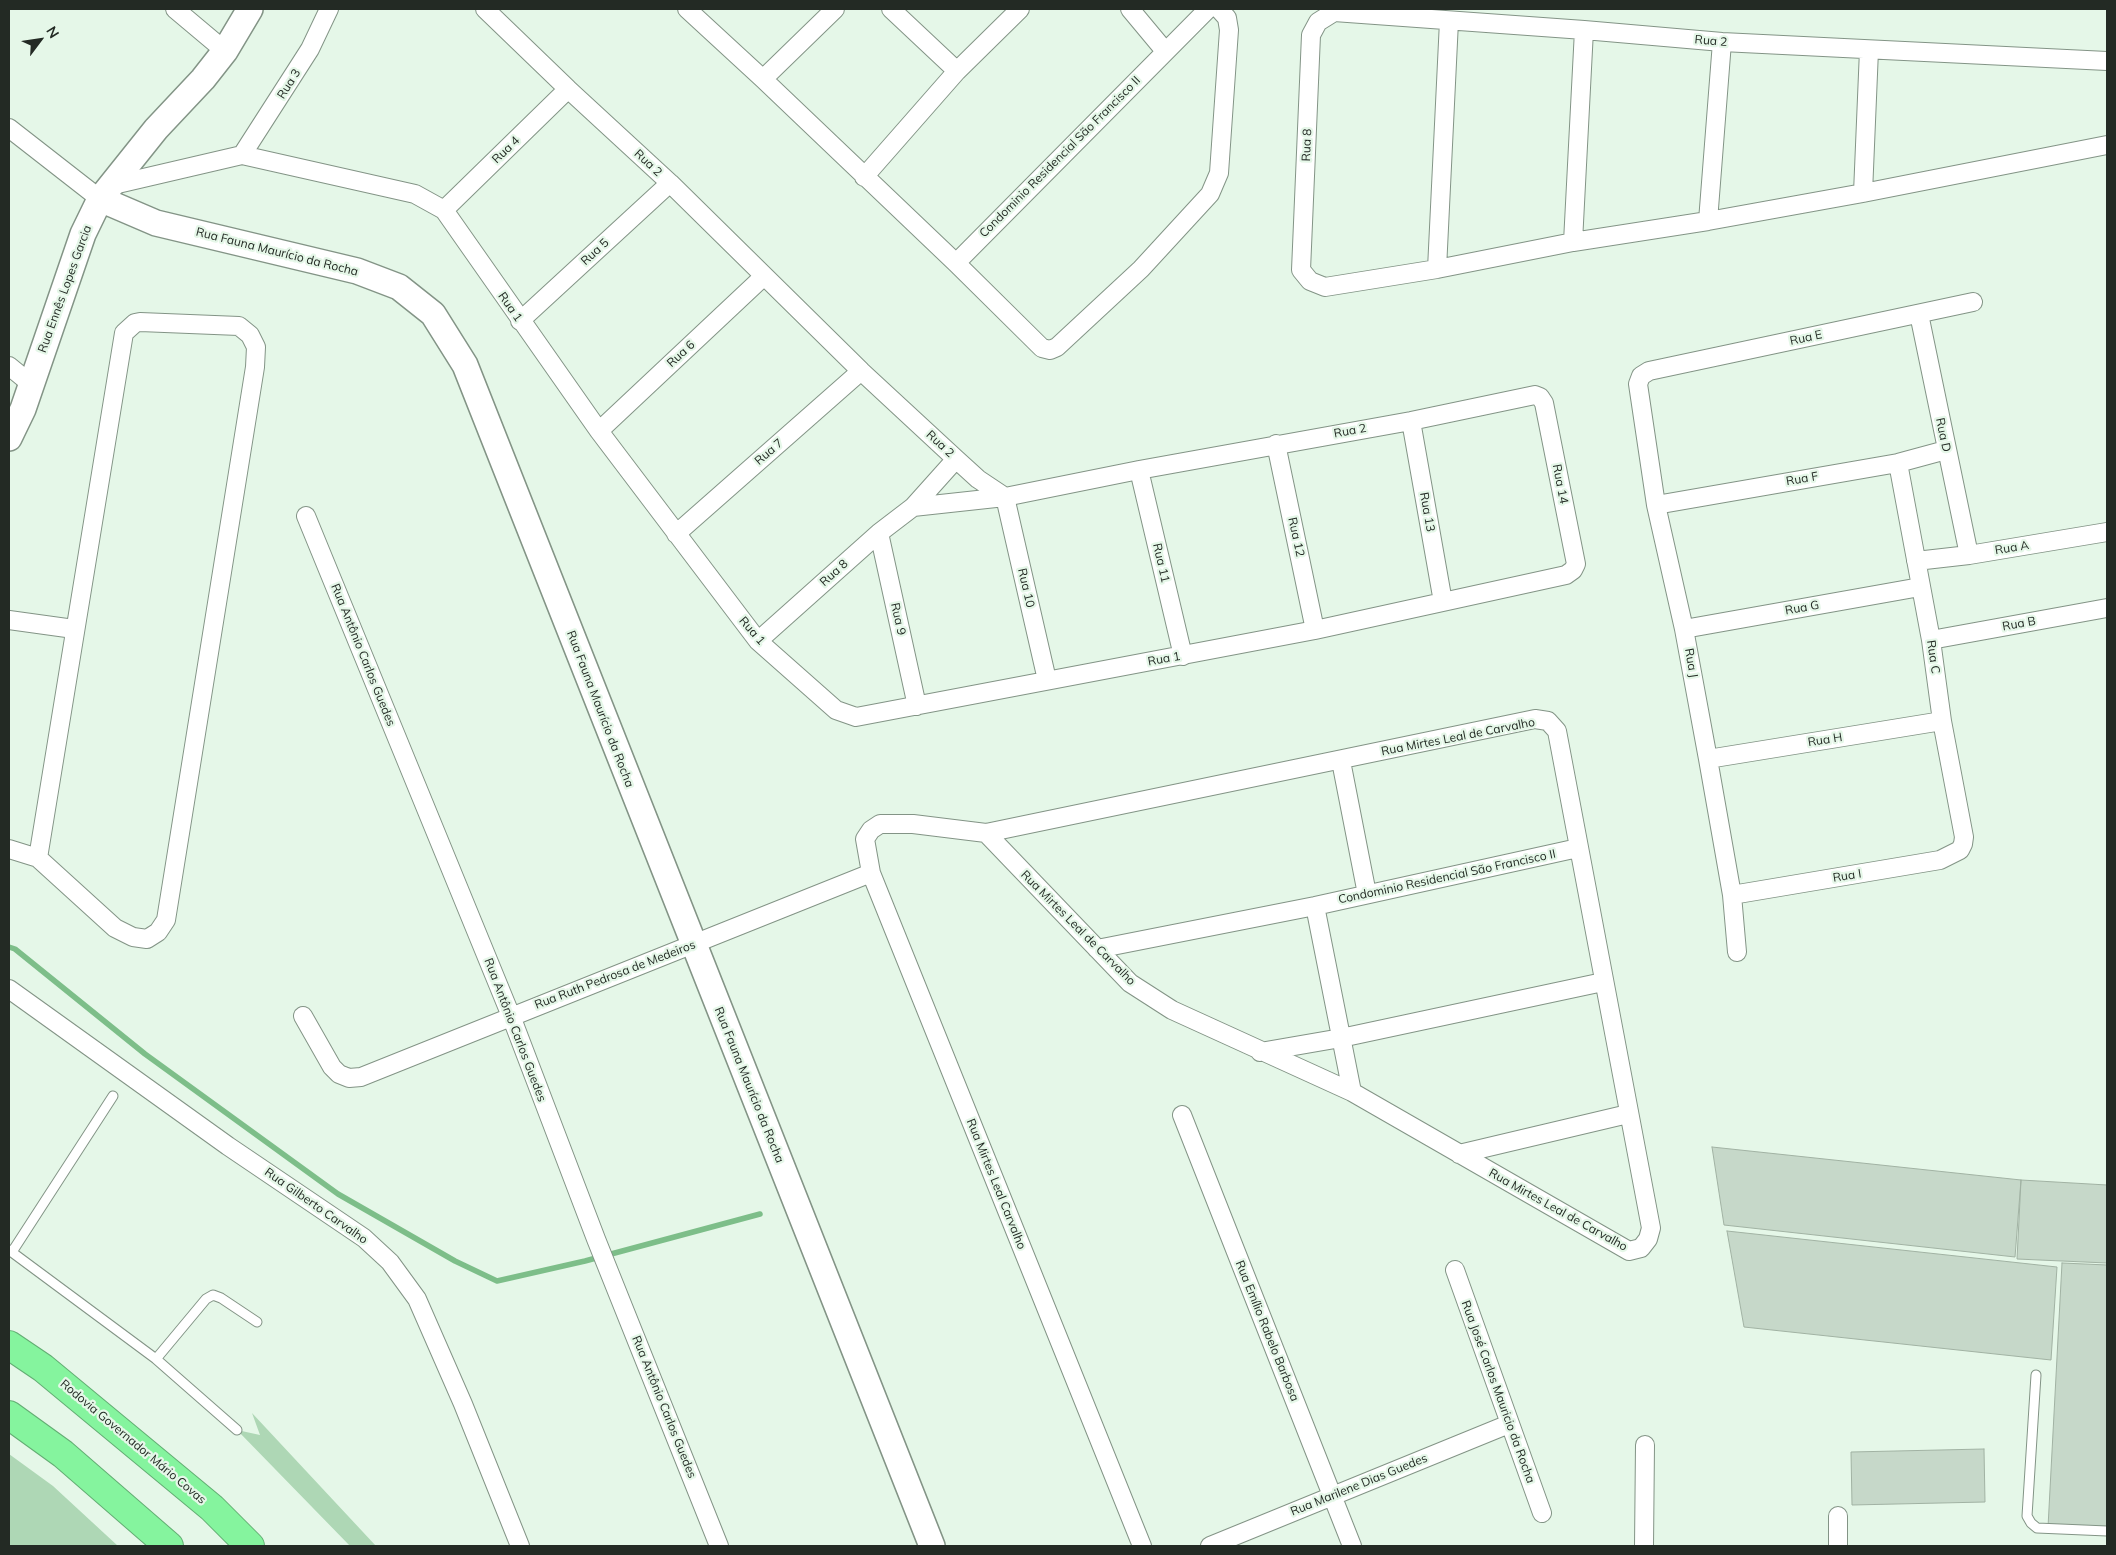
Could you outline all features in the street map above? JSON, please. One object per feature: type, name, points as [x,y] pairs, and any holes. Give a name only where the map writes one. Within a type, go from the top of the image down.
[{"type":"highway","name":"Rodovia Governador Mário Covas","points":[[9,1344],[43,1368],[205,1501],[250,1546]]},
{"type":"highway","points":[[9,1415],[63,1454],[169,1546]]},
{"type":"street","points":[[175,9],[225,51]]},
{"type":"street","name":"Rua Ennês Lopes Garcia","points":[[9,438],[23,409],[83,234],[104,193],[156,129],[203,79],[225,51],[250,9]]},
{"type":"street","name":"Rua 3","points":[[242,155],[310,49],[329,9]]},
{"type":"street","name":"Rua 2","points":[[485,9],[670,183],[763,277],[861,371],[978,479],[1005,497],[1276,444],[1410,421],[1534,395],[1540,397]]},
{"type":"street","points":[[686,9],[763,79],[1042,348],[1050,350],[1057,347],[1141,269],[1210,194],[1219,173],[1229,30],[1227,18],[1219,9]]},
{"type":"street","points":[[763,79],[835,9]]},
{"type":"street","points":[[891,9],[957,71]]},
{"type":"street","points":[[864,177],[957,71],[1020,9]]},
{"type":"street","points":[[1130,9],[1164,51]]},
{"type":"street","name":"Condominio Residencial São Francisco II","points":[[956,263],[1164,51],[1208,9]]},
{"type":"street","name":"Rua 2","points":[[1318,22],[1334,12],[1722,42],[2107,62]]},
{"type":"street","points":[[1449,21],[1437,269],[1573,242],[1708,221],[1863,193],[2107,145]]},
{"type":"street","name":"Rua 8","points":[[1318,22],[1311,35],[1301,270],[1310,281],[1326,287],[1437,269]]},
{"type":"street","points":[[1573,242],[1584,30]]},
{"type":"street","points":[[1708,221],[1722,42]]},
{"type":"street","points":[[1863,193],[1868,50]]},
{"type":"street","name":"Rua 4","points":[[444,210],[568,89]]},
{"type":"street","name":"Rua Fauna Maurício da Rocha","points":[[9,128],[104,193],[156,222],[357,271],[399,288],[433,314],[465,364],[932,1546]]},
{"type":"street","name":"Rua 1","points":[[104,193],[242,155],[415,194],[444,210],[520,321],[599,431],[758,641],[836,710],[856,717],[1315,630],[1566,575],[1573,570]]},
{"type":"street","name":"Rua 5","points":[[520,321],[670,183]]},
{"type":"street","name":"Rua 6","points":[[599,431],[763,277]]},
{"type":"street","name":"Rua E","points":[[1641,376],[1649,371],[1973,302]]},
{"type":"street","name":"Rua D","points":[[1919,314],[1969,555]]},
{"type":"street","points":[[9,849],[38,858],[115,928],[133,937],[147,939],[158,932],[166,920],[256,367],[256,346],[250,335],[239,326],[140,322],[129,327],[124,333],[38,858]]},
{"type":"street","points":[[9,366],[31,384]]},
{"type":"street","name":"Rua 7","points":[[676,534],[861,371]]},
{"type":"street","name":"Rua J","points":[[1641,376],[1638,384],[1656,505],[1684,629],[1708,759],[1732,894],[1737,952]]},
{"type":"street","name":"Rua 14","points":[[1540,397],[1544,403],[1576,564],[1573,570]]},
{"type":"street","name":"Rua 13","points":[[1410,421],[1443,602]]},
{"type":"street","name":"Rua 12","points":[[1276,444],[1315,630]]},
{"type":"street","name":"Rua F","points":[[1656,505],[1898,463],[1946,450]]},
{"type":"street","name":"Rua 8","points":[[758,641],[879,533],[913,508],[956,459]]},
{"type":"street","name":"Rua C","points":[[1898,463],[1931,640],[1942,721],[1964,836],[1960,850]]},
{"type":"street","name":"Rua 11","points":[[1139,470],[1182,656]]},
{"type":"street","name":"Rua 8","points":[[913,508],[1005,497]]},
{"type":"street","name":"Rua 10","points":[[1005,497],[1047,680]]},
{"type":"street","name":"Rua Antônio Carlos Guedes","points":[[306,516],[511,1016],[596,1239],[719,1546]]},
{"type":"street","name":"Rua A","points":[[1916,561],[1969,555],[2107,532]]},
{"type":"street","name":"Rua 9","points":[[879,533],[917,706]]},
{"type":"street","name":"Rua G","points":[[1684,629],[1920,587]]},
{"type":"street","name":"Rua B","points":[[1931,640],[2107,608]]},
{"type":"street","points":[[9,620],[74,629]]},
{"type":"street","name":"Rua Mirtes Leal de Carvalho","points":[[880,824],[913,824],[986,833],[1341,761],[1535,719],[1548,721],[1557,731],[1651,1228],[1648,1239],[1641,1248],[1629,1251],[1352,1092],[1260,1052],[1172,1010],[1130,983],[986,833]]},
{"type":"street","name":"Rua H","points":[[1708,759],[1942,721]]},
{"type":"street","points":[[1341,761],[1367,894]]},
{"type":"street","name":"Rua Mirtes Leal Carvalho","points":[[880,824],[871,830],[865,839],[871,872],[1142,1546]]},
{"type":"street","name":"Condominio Residencial São Francisco II","points":[[1097,950],[1315,906],[1578,848]]},
{"type":"street","name":"Rua I","points":[[1732,894],[1940,860],[1960,850]]},
{"type":"street","name":"Rua Ruth Pedrosa de Medeiros","points":[[303,1016],[332,1067],[339,1074],[350,1078],[360,1077],[871,872]]},
{"type":"street","points":[[1315,906],[1352,1092]]},
{"type":"street","points":[[1260,1052],[1341,1038],[1603,982]]},
{"type":"street","name":"Rua Gilberto Carvalho","points":[[9,989],[228,1146],[364,1238],[390,1262],[417,1299],[463,1404],[520,1546]]},
{"type":"street","points":[[1459,1154],[1628,1114]]},
{"type":"street","name":"Rua Emílio Rabelo Barbosa","points":[[1182,1116],[1352,1546]]},
{"type":"street","name":"Rua José Carlos Mauricio da Rocha","points":[[1455,1270],[1542,1513]]},
{"type":"street","name":"Rua Marilene Dias Guedes","points":[[1210,1546],[1509,1424]]},
{"type":"street","points":[[1644,1546],[1645,1445]]},
{"type":"street","points":[[1838,1516],[1838,1546]]},
{"type":"lane","points":[[113,1096],[10,1251],[156,1359],[237,1430]]},
{"type":"lane","points":[[156,1359],[206,1299],[214,1295],[222,1298],[257,1322]]},
{"type":"lane","points":[[2036,1375],[2027,1516],[2037,1528],[2107,1531]]},
{"type":"green space","points":[[252,1413],[376,1546],[350,1546],[237,1430],[260,1435]]},
{"type":"green space","points":[[9,1454],[53,1486],[118,1546],[9,1546]]},
{"type":"building","points":[[1712,1147],[2021,1180],[2015,1257],[1724,1225]]},
{"type":"building","points":[[2021,1180],[2107,1185],[2107,1263],[2017,1259]]},
{"type":"building","points":[[1727,1231],[2057,1267],[2051,1360],[1744,1327]]},
{"type":"building","points":[[2062,1263],[2107,1265],[2107,1529],[2048,1527]]},
{"type":"building","points":[[1984,1449],[1985,1502],[1852,1505],[1851,1452]]},
{"type":"waterway","points":[[9,947],[15,949],[145,1054],[338,1194],[455,1261],[497,1281],[585,1261],[760,1214]]}]
